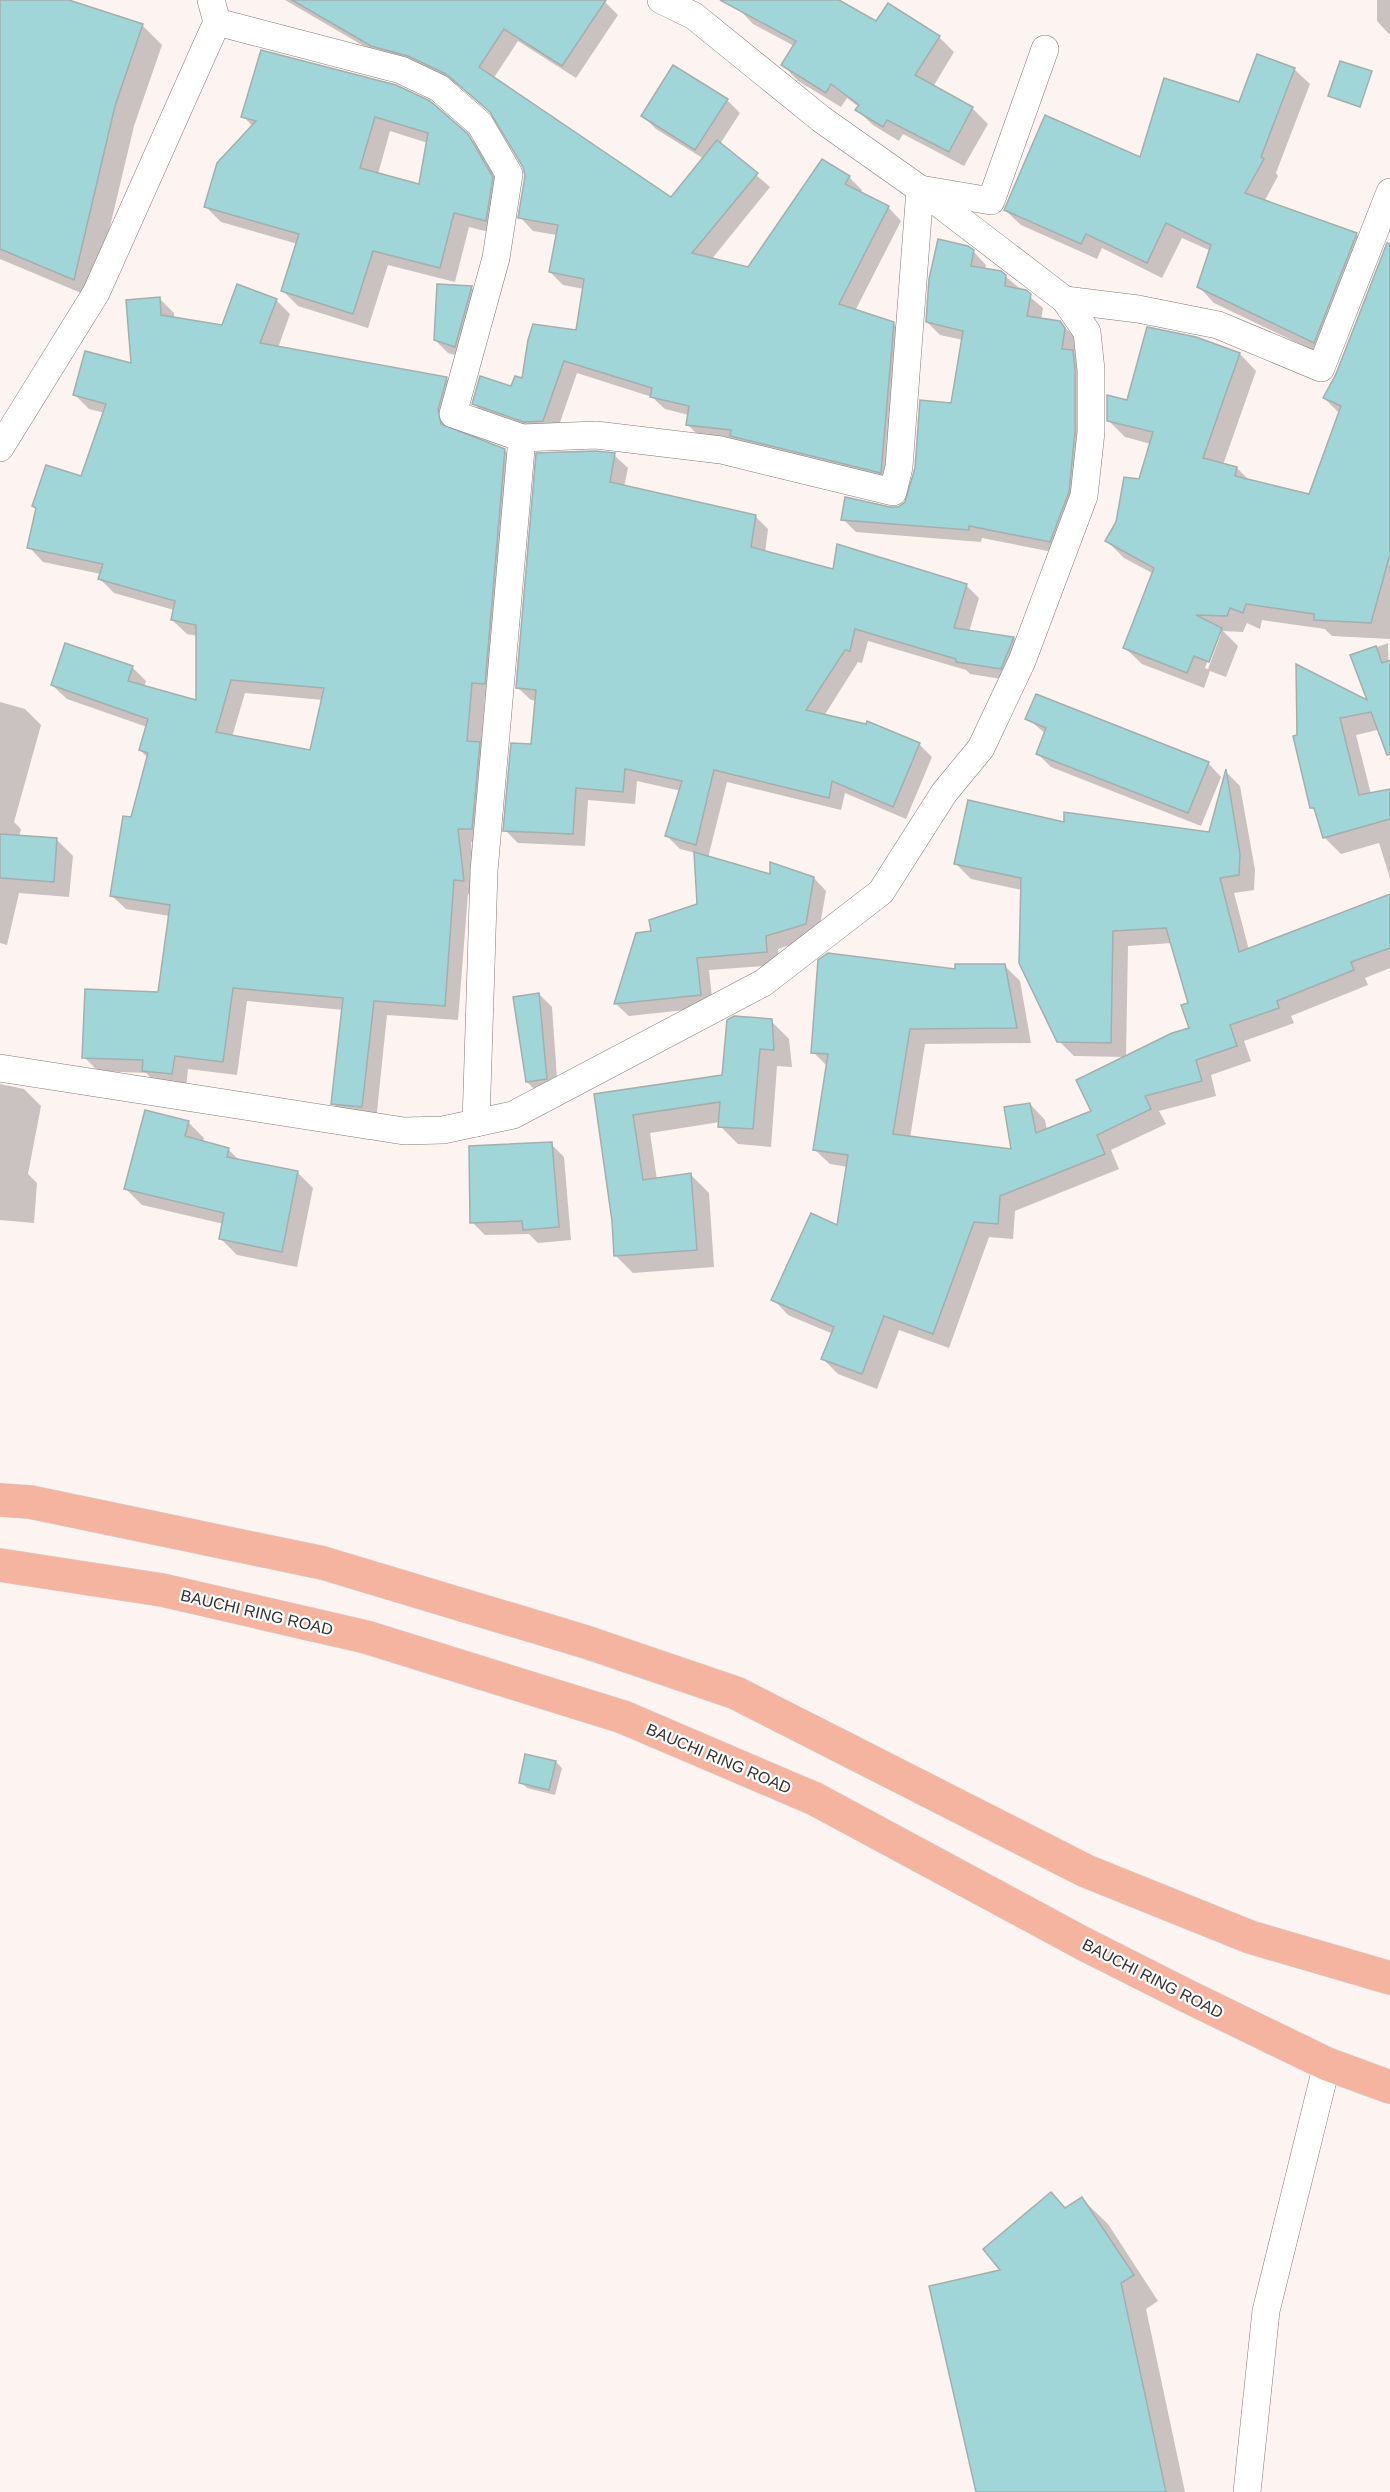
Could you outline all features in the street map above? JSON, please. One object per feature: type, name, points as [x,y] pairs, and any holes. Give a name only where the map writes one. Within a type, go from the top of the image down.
[{"type":"main road","points":[[0,1500],[30,1503],[323,1563],[586,1642],[736,1693],[1086,1870],[1250,1937],[1390,1978]]},
{"type":"main road","name":"BAUCHI RING ROAD","points":[[0,1565],[162,1590],[366,1637],[623,1717],[815,1799],[1084,1944],[1327,2064],[1390,2087]]},
{"type":"street","points":[[0,1068],[404,1131],[443,1130],[513,1115],[763,983],[881,892],[944,793],[981,748],[1022,661],[1084,496],[1090,432],[1091,370],[1087,332],[1065,300],[920,189],[821,120],[698,8],[661,0]]},
{"type":"street","points":[[0,448],[96,293],[214,11],[401,70],[439,88],[480,124],[509,174],[496,258],[453,414],[522,438],[596,435],[721,450],[893,492],[899,467],[920,189]]},
{"type":"street","points":[[920,189],[991,201],[1045,49]]},
{"type":"street","points":[[1065,300],[1138,309],[1218,325],[1320,368],[1390,192]]},
{"type":"street","points":[[477,1124],[484,871],[522,438]]},
{"type":"street","points":[[1247,2492],[1266,2311],[1327,2064]]},
{"type":"building","points":[[0,0],[69,0],[143,24],[115,106],[74,280],[0,249]]},
{"type":"building","points":[[292,0],[606,0],[562,66],[504,29],[479,67],[671,197],[717,140],[758,173],[692,253],[748,267],[822,159],[850,176],[845,184],[889,206],[839,304],[894,322],[881,473],[730,436],[731,430],[686,425],[689,406],[650,397],[652,388],[564,361],[543,421],[524,422],[472,404],[480,376],[511,386],[515,376],[522,378],[533,324],[576,330],[584,279],[549,272],[558,225],[518,218],[525,176],[523,167],[490,112],[446,74],[408,56],[371,46]]},
{"type":"building","points":[[720,0],[839,0],[876,21],[888,3],[940,36],[915,75],[973,107],[949,152],[887,120],[883,127],[855,110],[859,105],[831,84],[826,93],[781,65],[796,41]]},
{"type":"building","points":[[261,50],[396,85],[430,101],[468,134],[493,177],[486,221],[454,213],[440,268],[373,251],[353,314],[281,291],[299,234],[204,207],[217,163],[256,121],[241,117]],"holes":[[[375,117],[428,133],[419,184],[360,168]]]},
{"type":"building","points":[[1257,54],[1295,68],[1261,157],[1264,159],[1245,193],[1357,233],[1314,343],[1197,287],[1211,245],[1166,223],[1147,263],[1086,234],[1081,244],[1004,210],[1045,115],[1140,157],[1164,78],[1239,102]]},
{"type":"building","points":[[1340,61],[1372,71],[1360,107],[1328,96]]},
{"type":"building","points":[[673,65],[728,99],[695,150],[641,116]]},
{"type":"building","points":[[938,239],[968,246],[974,250],[971,266],[1001,271],[1006,275],[1005,286],[1026,290],[1031,294],[1027,316],[1060,321],[1065,328],[1062,349],[1073,350],[1075,431],[1069,492],[1050,542],[969,526],[969,530],[841,520],[845,497],[890,507],[898,507],[905,502],[915,468],[920,400],[951,403],[963,331],[926,322],[929,279]]},
{"type":"building","points":[[1387,243],[1390,244],[1390,554],[1371,623],[1314,620],[1314,614],[1246,604],[1243,613],[1230,608],[1227,616],[1196,615],[1222,628],[1209,662],[1194,656],[1187,673],[1123,648],[1154,568],[1105,541],[1116,522],[1124,477],[1139,479],[1153,432],[1107,421],[1107,395],[1127,400],[1147,327],[1196,337],[1240,353],[1203,458],[1237,467],[1235,476],[1309,494],[1341,406],[1323,398],[1336,374]]},
{"type":"building","points":[[237,284],[277,299],[260,343],[447,377],[438,410],[441,424],[505,449],[485,684],[472,683],[467,741],[480,742],[472,829],[458,829],[464,881],[454,880],[445,1006],[374,1001],[362,1107],[331,1104],[343,998],[233,988],[223,1062],[175,1056],[172,1074],[142,1071],[143,1060],[82,1058],[85,989],[158,992],[170,905],[110,896],[123,816],[131,817],[148,753],[139,750],[148,719],[51,685],[65,643],[133,666],[128,681],[196,700],[196,625],[171,620],[175,601],[98,579],[103,564],[27,548],[36,508],[32,506],[46,465],[81,476],[106,404],[73,395],[85,351],[131,363],[126,300],[160,297],[161,315],[222,325]],"holes":[[[231,680],[324,688],[310,750],[216,732]]]},
{"type":"building","points":[[437,284],[472,286],[455,347],[434,340]]},
{"type":"building","points":[[595,451],[615,453],[610,482],[756,515],[751,547],[833,569],[837,544],[967,584],[954,628],[1014,637],[1001,669],[956,662],[956,659],[855,629],[850,651],[845,650],[806,710],[866,724],[867,721],[920,743],[893,807],[832,781],[829,798],[714,770],[696,845],[665,836],[682,781],[625,769],[623,792],[576,788],[573,834],[503,831],[511,743],[531,744],[536,690],[516,688],[536,453]]},
{"type":"building","points":[[1376,646],[1382,663],[1390,660],[1390,754],[1387,755],[1371,712],[1340,718],[1359,795],[1390,789],[1390,819],[1323,838],[1314,808],[1310,808],[1293,736],[1297,735],[1296,664],[1367,700],[1350,655]]},
{"type":"building","points":[[1036,694],[1209,762],[1188,813],[1036,754],[1046,728],[1025,719]]},
{"type":"building","points":[[1226,769],[1240,854],[1239,875],[1220,878],[1239,952],[1390,894],[1390,948],[1351,962],[1354,970],[1277,1001],[1279,1008],[1230,1025],[1237,1046],[1196,1060],[1202,1081],[1145,1096],[1151,1109],[1097,1135],[1105,1154],[1000,1196],[998,1224],[974,1222],[933,1334],[884,1316],[862,1374],[821,1359],[834,1327],[771,1300],[811,1213],[837,1225],[848,1155],[813,1150],[828,1054],[811,1053],[818,960],[828,953],[955,969],[955,964],[1005,964],[1017,1028],[910,1029],[893,1134],[1011,1149],[1004,1107],[1030,1103],[1036,1133],[1091,1111],[1076,1080],[1172,1033],[1189,1028],[1181,1005],[1188,1003],[1166,928],[1113,931],[1111,1043],[1057,1042],[1019,963],[1021,878],[954,864],[968,800],[1064,822],[1064,812],[1209,832]]},
{"type":"building","points":[[0,834],[57,838],[54,882],[0,878]]},
{"type":"building","points":[[694,852],[770,874],[770,862],[814,877],[806,924],[766,936],[767,952],[697,958],[701,995],[614,1004],[636,933],[651,931],[649,920],[697,904]]},
{"type":"building","points":[[539,993],[547,1079],[526,1082],[513,997]]},
{"type":"building","points":[[734,1016],[772,1019],[774,1050],[760,1049],[753,1129],[718,1127],[720,1102],[633,1115],[643,1180],[691,1173],[697,1250],[614,1256],[612,1221],[594,1094],[722,1075],[727,1020]]},
{"type":"building","points":[[145,1110],[189,1121],[185,1136],[229,1148],[227,1157],[298,1171],[282,1252],[219,1239],[224,1213],[124,1189]]},
{"type":"building","points":[[552,1142],[559,1227],[523,1230],[522,1221],[470,1223],[469,1146]]},
{"type":"building","points":[[525,1754],[556,1761],[549,1790],[519,1783]]},
{"type":"building","points":[[1051,2192],[1065,2208],[1082,2197],[1134,2275],[1121,2283],[1166,2492],[976,2492],[929,2286],[1000,2270],[983,2249]]}]
